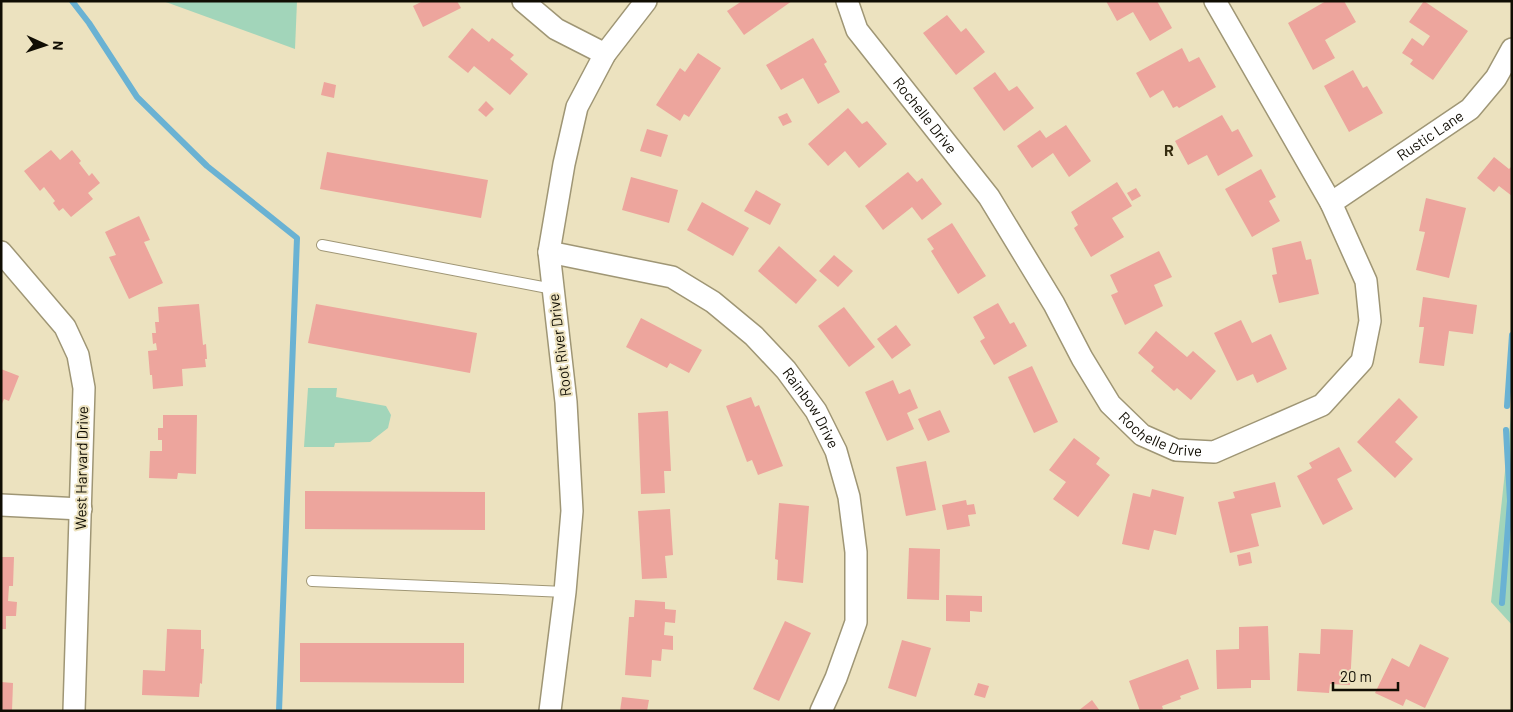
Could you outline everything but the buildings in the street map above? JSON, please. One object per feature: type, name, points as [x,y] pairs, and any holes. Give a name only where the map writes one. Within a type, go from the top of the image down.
[{"type":"street","points":[[523,1],[556,29],[605,54]]},
{"type":"street","name":"Root River Drive","points":[[550,711],[565,592],[572,511],[566,402],[549,252],[564,164],[577,107],[605,54],[646,1]]},
{"type":"street","name":"Rochelle Drive","points":[[847,1],[857,30],[989,197],[1044,287],[1110,404],[1142,435],[1176,450],[1214,452],[1322,405],[1362,361],[1370,321],[1366,281],[1330,203],[1215,1]]},
{"type":"street","name":"Rustic Lane","points":[[1330,203],[1470,109],[1496,78],[1512,49]]},
{"type":"street","name":"West Harvard Drive","points":[[1,252],[65,327],[78,355],[84,388],[74,711]]},
{"type":"street","name":"Rainbow Drive","points":[[549,252],[672,277],[713,302],[754,336],[786,370],[816,411],[836,451],[849,496],[856,552],[856,622],[836,678],[821,711]]},
{"type":"street","points":[[1,505],[81,509]]},
{"type":"lane","points":[[322,245],[553,289]]},
{"type":"lane","points":[[312,581],[565,592]]},
{"type":"green space","points":[[163,1],[297,1],[295,49]]},
{"type":"green space","points":[[308,388],[337,388],[336,397],[386,406],[391,415],[388,428],[370,442],[335,443],[334,447],[304,447]]},
{"type":"green space","points":[[1512,406],[1512,625],[1491,602]]},
{"type":"waterway","points":[[72,1],[89,23],[137,97],[207,166],[297,238],[279,711]]},
{"type":"waterway","points":[[1507,406],[1512,335]]},
{"type":"waterway","points":[[1502,603],[1510,501],[1506,430]]},
{"type":"district","name":"R","points":[[1169,150]]}]
